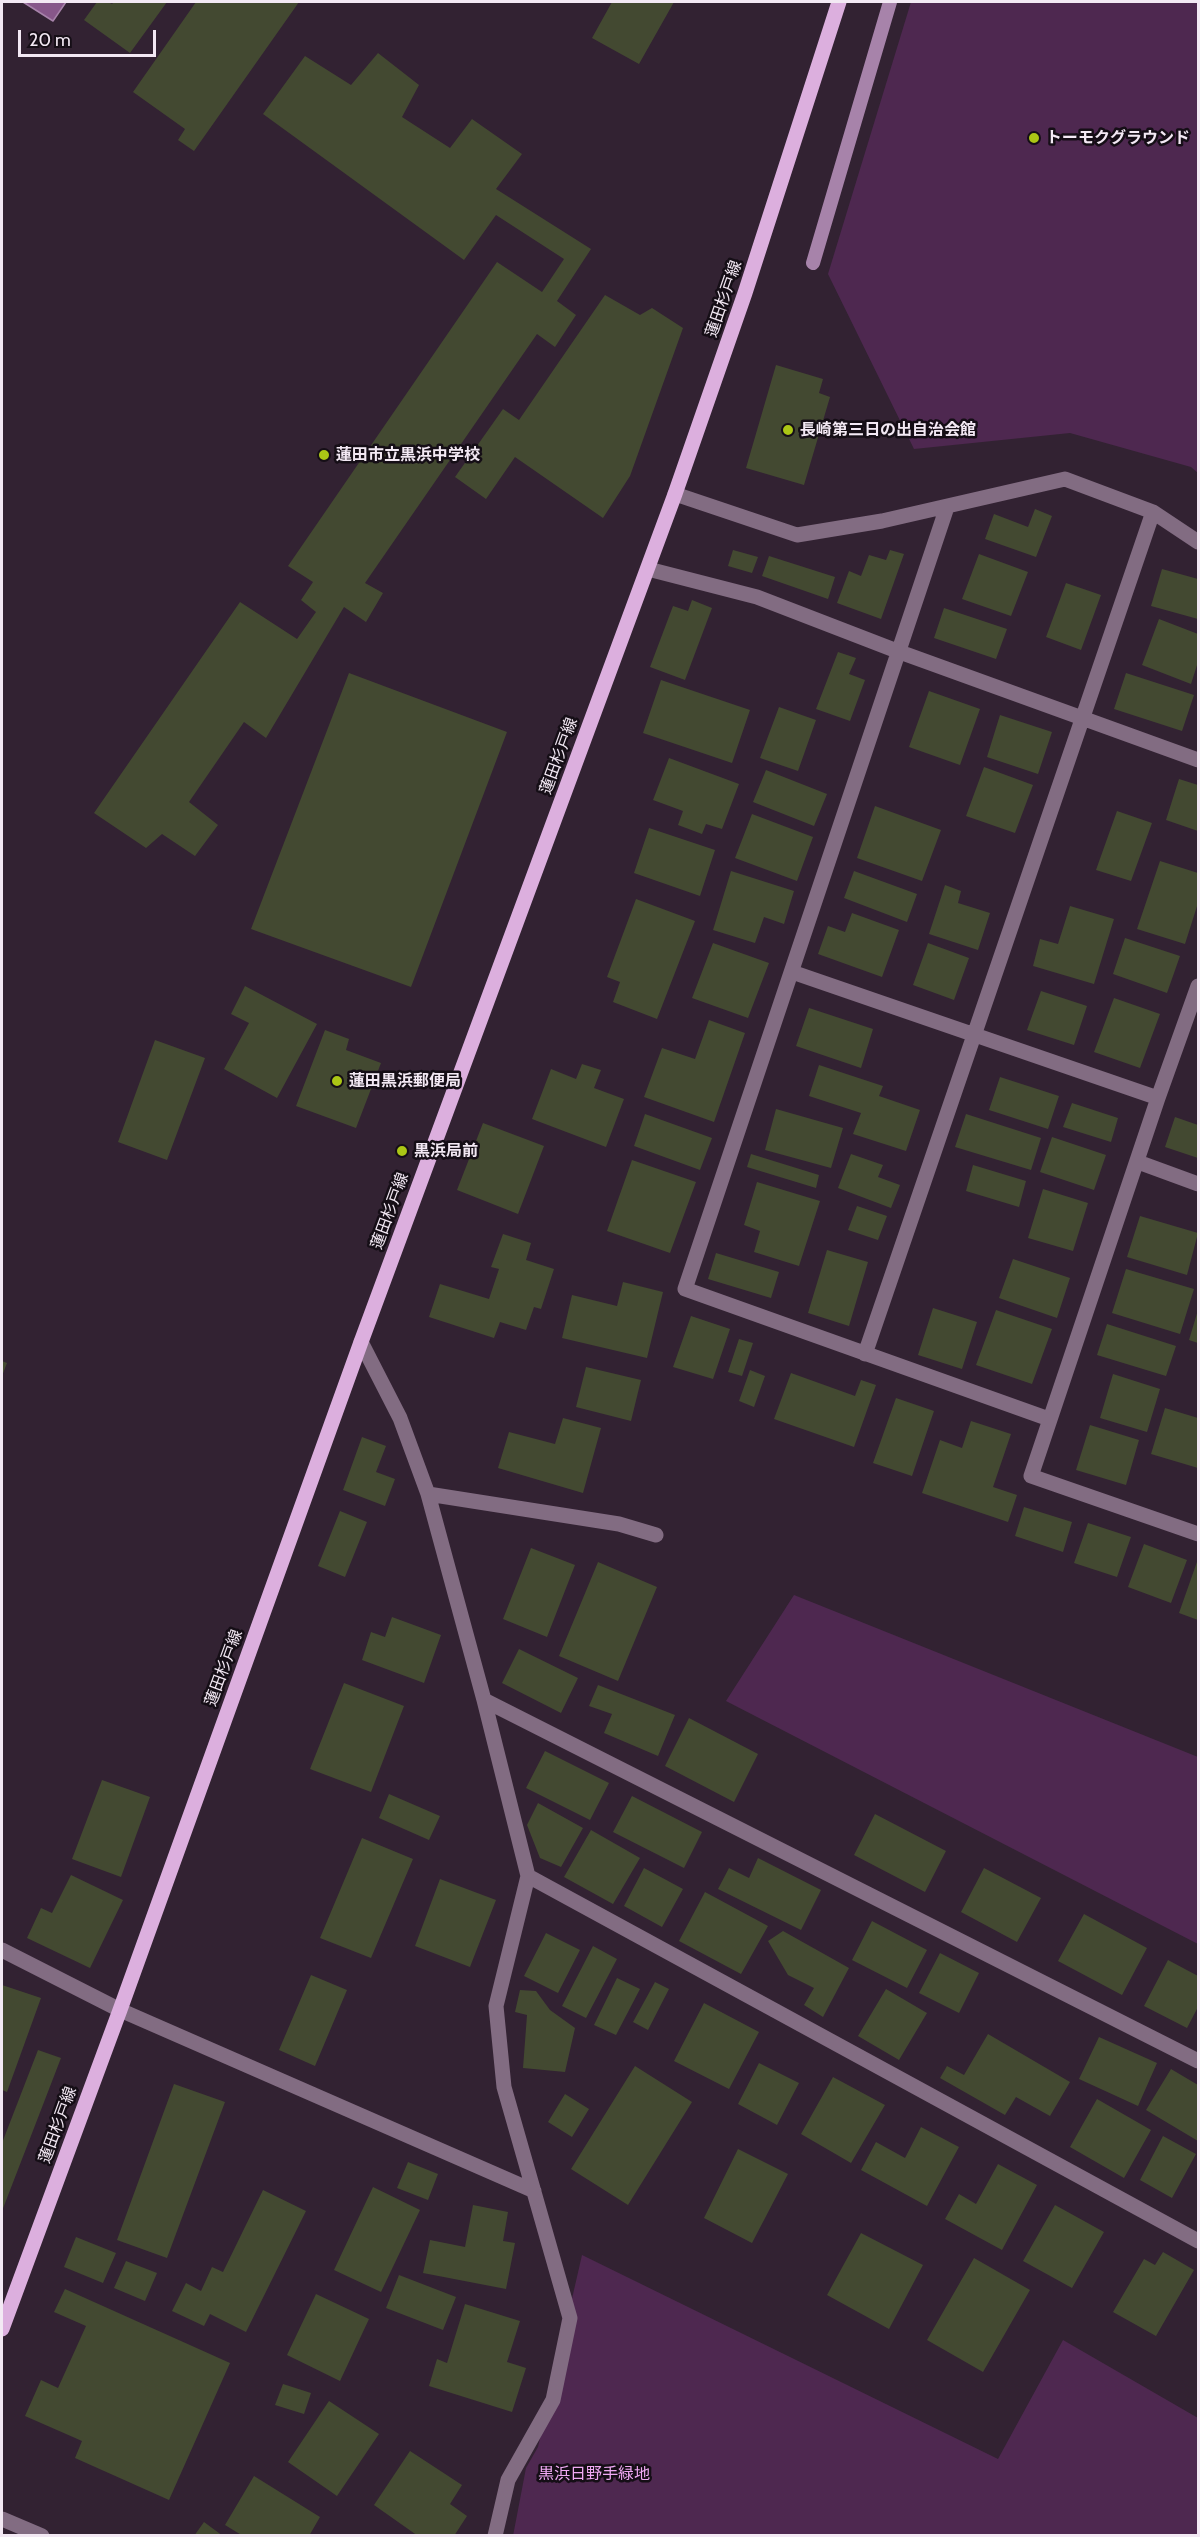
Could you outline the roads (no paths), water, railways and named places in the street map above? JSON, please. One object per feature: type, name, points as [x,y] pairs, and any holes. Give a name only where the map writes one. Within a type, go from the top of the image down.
[{"type":"main road","name":"蓮田杉戸線","points":[[2,2329],[120,2010],[361,1342],[675,494],[756,261],[839,2]]},
{"type":"street","points":[[675,494],[797,535],[882,521],[1065,479],[1153,512],[1198,542]]},
{"type":"street","points":[[946,507],[685,1289],[1049,1419]]},
{"type":"street","points":[[865,1354],[1153,512]]},
{"type":"street","points":[[648,569],[757,597],[897,651],[1198,760]]},
{"type":"street","points":[[792,972],[1158,1098]]},
{"type":"street","points":[[1198,986],[1031,1476],[1198,1534]]},
{"type":"street","points":[[1138,1162],[1198,1184]]},
{"type":"street","points":[[361,1342],[400,1418],[428,1494],[484,1700],[528,1876],[496,2006],[504,2087],[570,2318],[553,2400],[508,2480],[495,2535]]},
{"type":"street","points":[[428,1494],[619,1524],[656,1535]]},
{"type":"street","points":[[484,1700],[1198,2061]]},
{"type":"street","points":[[528,1876],[1198,2241]]},
{"type":"street","points":[[2,1950],[120,2010],[534,2191]]},
{"type":"street","points":[[2,2519],[42,2535]]},
{"type":"waterway","points":[[813,263],[890,2]]},
{"type":"place","name":"トーモクグラウンド","points":[[1034,138]]},
{"type":"place","name":"長崎第三日の出自治会館","points":[[788,430]]},
{"type":"place","name":"蓮田市立黒浜中学校","points":[[324,455]]},
{"type":"place","name":"蓮田黒浜郵便局","points":[[337,1081]]},
{"type":"place","name":"黒浜局前","points":[[402,1151]]},
{"type":"park label","name":"黒浜日野手緑地","points":[[594,2474]]}]
